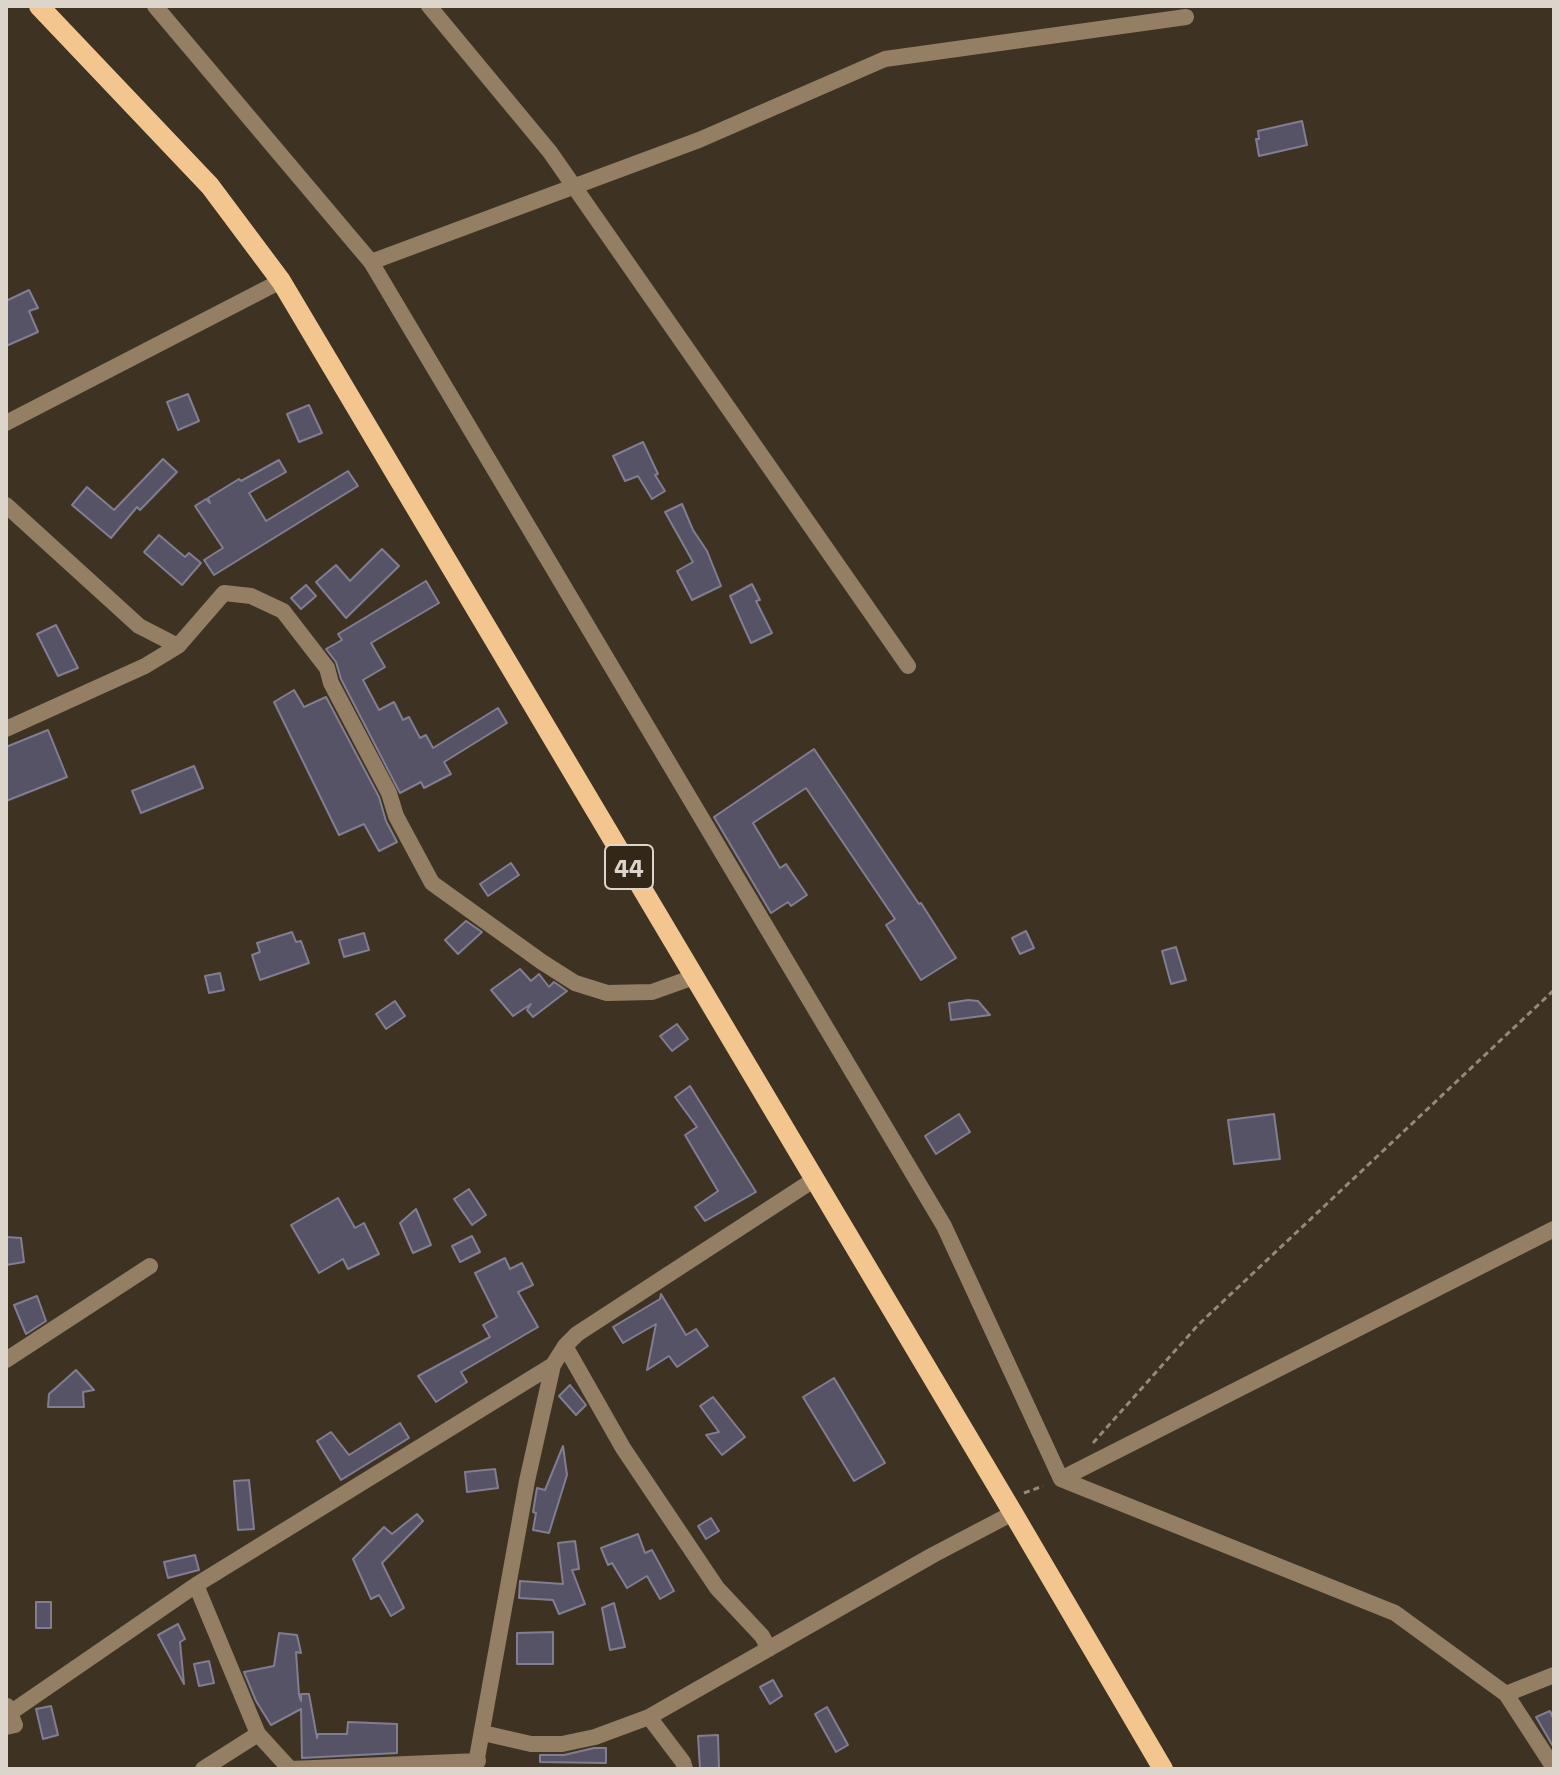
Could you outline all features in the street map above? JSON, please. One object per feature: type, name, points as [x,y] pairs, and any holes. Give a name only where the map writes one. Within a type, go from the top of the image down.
[{"type":"main road","name":"44","points":[[39,6],[210,186],[281,281],[1010,1506],[1163,1769]]},
{"type":"street","points":[[155,6],[371,262],[944,1226],[1061,1479],[1395,1613],[1506,1694],[1554,1768]]},
{"type":"street","points":[[429,6],[550,152],[908,666]]},
{"type":"street","points":[[371,262],[699,140],[885,59],[1186,17]]},
{"type":"street","points":[[6,423],[281,281]]},
{"type":"street","points":[[6,505],[139,626],[178,646]]},
{"type":"street","points":[[6,729],[145,666],[178,646],[224,593],[251,596],[283,611],[327,668],[331,683],[432,883],[575,983],[607,993],[652,992],[694,977]]},
{"type":"street","points":[[196,1585],[258,1734],[290,1769],[477,1765],[527,1481],[553,1365],[577,1334],[815,1179]]},
{"type":"street","points":[[1061,1479],[1554,1229]]},
{"type":"street","points":[[6,1360],[150,1266]]},
{"type":"street","points":[[565,1346],[623,1448],[717,1588],[762,1636],[769,1649]]},
{"type":"street","points":[[7,1715],[196,1585],[553,1365]]},
{"type":"street","points":[[483,1733],[531,1744],[562,1744],[595,1737],[649,1717],[933,1555],[1010,1506]]},
{"type":"street","points":[[1506,1694],[1554,1675]]},
{"type":"street","points":[[649,1717],[685,1769]]},
{"type":"street","points":[[203,1769],[258,1734]]},
{"type":"path","points":[[1092,1444],[1198,1325],[1554,990]]},
{"type":"path","points":[[1010,1506],[1061,1479]]},
{"type":"building","points":[[1302,121],[1307,145],[1259,156],[1258,131]]},
{"type":"building","points":[[29,290],[38,308],[29,311],[38,332],[6,346],[6,301]]},
{"type":"building","points":[[188,394],[199,421],[178,430],[167,402]]},
{"type":"building","points":[[309,405],[322,433],[299,442],[287,414]]},
{"type":"building","points":[[643,442],[658,474],[655,475],[665,491],[652,499],[638,476],[625,481],[613,456]]},
{"type":"building","points":[[163,459],[177,472],[140,510],[137,507],[111,538],[72,505],[87,487],[114,510]]},
{"type":"building","points":[[279,460],[286,472],[249,493],[266,521],[348,471],[358,486],[214,575],[204,560],[223,548],[195,506],[206,499],[210,503],[208,498]]},
{"type":"building","points":[[682,504],[721,586],[692,600],[677,571],[693,562],[665,512]]},
{"type":"building","points":[[159,535],[185,557],[189,553],[201,563],[182,585],[144,552]]},
{"type":"building","points":[[382,549],[399,566],[346,618],[316,582],[336,565],[350,581]]},
{"type":"building","points":[[426,581],[439,603],[371,643],[385,667],[363,680],[379,710],[394,702],[403,720],[409,717],[420,738],[426,735],[433,748],[498,708],[507,723],[444,762],[451,774],[424,788],[421,782],[400,793],[341,679],[336,662],[326,649],[342,640],[338,634]]},
{"type":"building","points":[[752,584],[760,600],[756,601],[772,633],[751,643],[730,596]]},
{"type":"building","points":[[306,585],[316,596],[301,609],[291,598]]},
{"type":"building","points":[[56,625],[78,668],[58,676],[37,634]]},
{"type":"building","points":[[294,690],[304,707],[326,697],[379,797],[386,821],[397,842],[379,851],[364,824],[339,835],[274,702]]},
{"type":"building","points":[[48,730],[67,777],[6,801],[6,747]]},
{"type":"building","points":[[814,749],[956,958],[921,980],[886,925],[895,919],[806,788],[753,823],[780,868],[786,864],[807,895],[791,906],[788,902],[771,913],[714,817]]},
{"type":"building","points":[[194,766],[203,788],[141,813],[132,791]]},
{"type":"building","points":[[511,863],[519,875],[488,896],[480,884]]},
{"type":"building","points":[[466,921],[482,932],[458,954],[445,940]]},
{"type":"building","points":[[1026,931],[1034,948],[1020,954],[1012,938]]},
{"type":"building","points":[[292,932],[296,942],[301,941],[309,963],[260,980],[252,955],[260,952],[257,943]]},
{"type":"building","points":[[364,933],[369,950],[344,957],[339,940]]},
{"type":"building","points":[[1176,947],[1186,980],[1171,984],[1162,951]]},
{"type":"building","points":[[520,969],[531,981],[539,974],[549,987],[554,982],[567,991],[533,1017],[527,1010],[531,1004],[513,1016],[491,990]]},
{"type":"building","points":[[220,973],[224,990],[209,993],[205,976]]},
{"type":"building","points":[[395,1001],[405,1016],[386,1029],[376,1014]]},
{"type":"building","points":[[978,1001],[990,1015],[951,1020],[949,1003]]},
{"type":"building","points":[[677,1024],[688,1039],[672,1051],[660,1036]]},
{"type":"building","points":[[690,1086],[756,1192],[705,1221],[695,1207],[718,1191],[685,1135],[697,1127],[675,1097]]},
{"type":"building","points":[[959,1114],[970,1132],[936,1154],[925,1136]]},
{"type":"building","points":[[1274,1114],[1280,1159],[1234,1164],[1228,1120]]},
{"type":"building","points":[[469,1189],[486,1215],[472,1225],[454,1199]]},
{"type":"building","points":[[338,1198],[355,1228],[364,1223],[379,1254],[348,1269],[343,1259],[319,1273],[291,1225]]},
{"type":"building","points":[[416,1209],[431,1245],[413,1253],[400,1223]]},
{"type":"building","points":[[472,1236],[480,1252],[460,1262],[452,1246]]},
{"type":"building","points":[[6,1237],[21,1238],[24,1262],[6,1265]]},
{"type":"building","points":[[505,1258],[510,1269],[522,1263],[533,1285],[518,1292],[538,1327],[461,1372],[467,1382],[436,1402],[418,1376],[490,1337],[483,1325],[497,1317],[475,1273]]},
{"type":"building","points":[[661,1294],[686,1335],[696,1329],[708,1346],[677,1367],[669,1356],[647,1370],[656,1324],[623,1343],[613,1327],[660,1299]]},
{"type":"building","points":[[37,1296],[46,1321],[26,1334],[14,1305]]},
{"type":"building","points":[[76,1370],[94,1390],[83,1392],[84,1407],[48,1407],[49,1394]]},
{"type":"building","points":[[834,1378],[885,1463],[854,1481],[803,1397]]},
{"type":"building","points":[[570,1385],[586,1405],[576,1415],[559,1396]]},
{"type":"building","points":[[713,1397],[745,1437],[722,1455],[706,1435],[719,1432],[700,1406]]},
{"type":"building","points":[[400,1423],[409,1438],[341,1480],[317,1441],[331,1432],[349,1455]]},
{"type":"building","points":[[563,1446],[567,1475],[549,1533],[533,1530],[537,1488],[545,1490]]},
{"type":"building","points":[[495,1469],[498,1488],[467,1492],[465,1472]]},
{"type":"building","points":[[249,1480],[254,1529],[238,1530],[234,1481]]},
{"type":"building","points":[[417,1514],[423,1521],[382,1563],[404,1608],[391,1616],[379,1595],[371,1599],[353,1559],[384,1527],[392,1534]]},
{"type":"building","points":[[711,1518],[719,1531],[706,1539],[698,1526]]},
{"type":"building","points":[[638,1534],[645,1553],[652,1550],[674,1591],[660,1599],[647,1576],[627,1588],[612,1563],[608,1565],[601,1548]]},
{"type":"building","points":[[575,1541],[579,1569],[572,1570],[585,1604],[559,1614],[553,1600],[519,1598],[520,1581],[563,1584],[558,1543]]},
{"type":"building","points":[[195,1555],[199,1570],[168,1578],[164,1562]]},
{"type":"building","points":[[36,1602],[51,1602],[51,1628],[36,1628]]},
{"type":"building","points":[[614,1603],[625,1647],[610,1650],[602,1608]]},
{"type":"building","points":[[178,1624],[185,1639],[180,1642],[184,1684],[158,1635]]},
{"type":"building","points":[[553,1632],[553,1664],[517,1664],[517,1633]]},
{"type":"building","points":[[279,1633],[297,1635],[301,1653],[296,1652],[299,1695],[301,1701],[301,1694],[309,1694],[317,1738],[318,1734],[347,1734],[348,1722],[397,1724],[397,1753],[302,1758],[301,1709],[271,1725],[256,1701],[244,1672],[274,1666]]},
{"type":"building","points":[[209,1661],[214,1683],[199,1686],[194,1664]]},
{"type":"building","points":[[773,1680],[782,1696],[770,1704],[760,1687]]},
{"type":"building","points":[[51,1706],[58,1735],[43,1739],[36,1709]]},
{"type":"building","points":[[827,1707],[848,1745],[836,1752],[815,1714]]},
{"type":"building","points":[[1550,1711],[1554,1720],[1554,1748],[1536,1717]]},
{"type":"building","points":[[718,1735],[719,1769],[700,1769],[698,1736]]},
{"type":"building","points":[[606,1748],[606,1763],[540,1762],[540,1755],[564,1755]]}]
